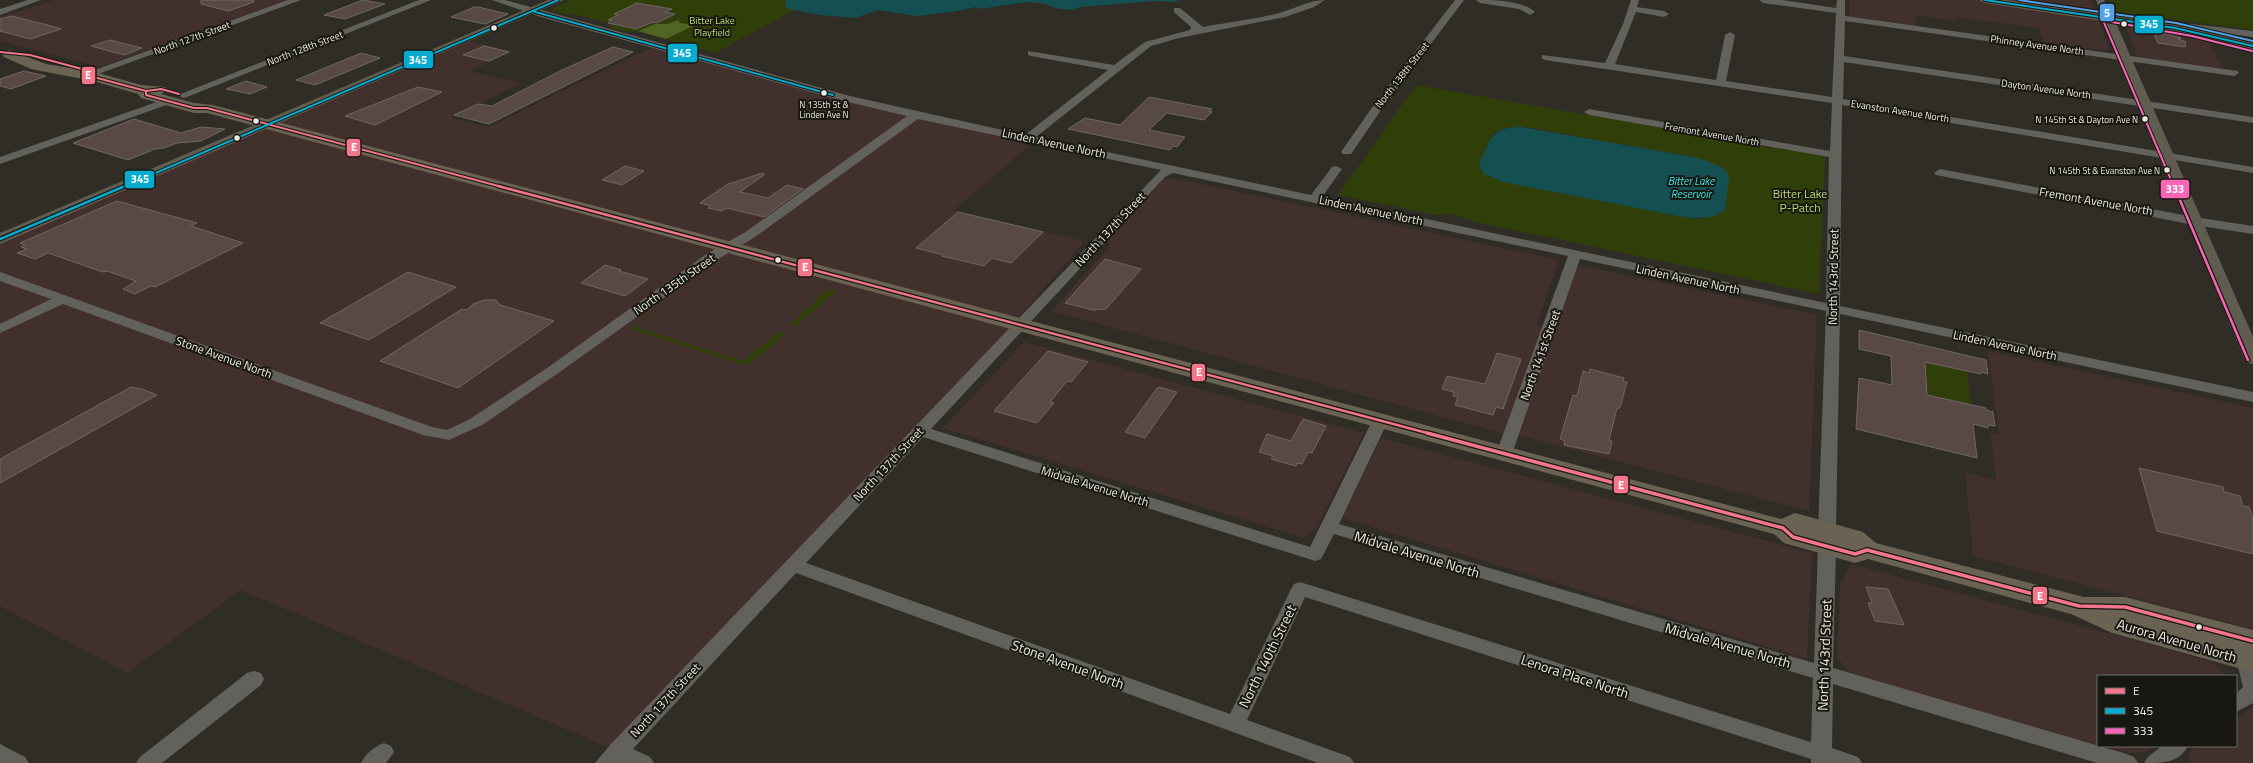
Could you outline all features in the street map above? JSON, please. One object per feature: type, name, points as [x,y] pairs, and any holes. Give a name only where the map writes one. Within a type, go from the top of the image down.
[{"type":"highway","name":"Aurora Avenue North","points":[[5,53],[17,60],[69,74],[86,75],[146,91],[161,89],[209,102],[207,108]]},
{"type":"highway","name":"Aurora Avenue North","points":[[146,91],[146,95],[194,108],[207,108],[1783,528],[1793,537],[1827,539],[1855,554],[1867,550],[2079,606],[2122,626],[2251,654]]},
{"type":"main road","points":[[0,240],[558,0]]},
{"type":"main road","points":[[1986,0],[2107,16],[2218,37],[2253,46]]},
{"type":"main road","points":[[2107,16],[2182,26],[2250,38]]},
{"type":"main road","points":[[2107,16],[2253,358]]},
{"type":"street","points":[[0,12],[37,0]]},
{"type":"street","name":"North 127th Street","points":[[86,75],[297,0]]},
{"type":"street","name":"North 128th Street","points":[[183,95],[427,0]]},
{"type":"street","name":"Linden Avenue North","points":[[496,0],[848,99],[916,115],[1315,198],[1833,310],[2253,397]]},
{"type":"street","points":[[1028,138],[1155,41],[1199,29],[1258,20],[1303,8],[1321,0]]},
{"type":"street","name":"North 138th Street","points":[[1347,152],[1379,106],[1460,0]]},
{"type":"street","points":[[1480,0],[1522,7],[1530,12]]},
{"type":"street","name":"Phinney Avenue North","points":[[1763,0],[1840,15],[2234,73]]},
{"type":"street","name":"North 143rd Street","points":[[1821,758],[1833,310],[1835,155],[1841,0]]},
{"type":"street","points":[[2100,0],[2107,16]]},
{"type":"street","points":[[1609,66],[1628,24],[1633,4],[1664,14]]},
{"type":"street","points":[[1177,10],[1199,29]]},
{"type":"street","points":[[1720,84],[1730,35]]},
{"type":"street","points":[[2218,37],[2250,38]]},
{"type":"street","points":[[1031,53],[1118,69]]},
{"type":"street","name":"Evanston Avenue North","points":[[1546,57],[1838,103],[1884,108],[2253,170]]},
{"type":"street","name":"Dayton Avenue North","points":[[1839,58],[2253,120]]},
{"type":"street","points":[[0,161],[168,101]]},
{"type":"street","name":"Fremont Avenue North","points":[[1589,112],[1835,155]]},
{"type":"street","name":"North 135th Street","points":[[449,435],[476,422],[552,371],[728,246],[750,234],[916,115]]},
{"type":"street","name":"North 137th Street","points":[[611,757],[1161,175],[1172,168]]},
{"type":"street","points":[[1315,198],[1336,169]]},
{"type":"street","name":"Fremont Avenue North","points":[[1940,173],[2194,221],[2253,230]]},
{"type":"street","name":"North 141st Street","points":[[1504,454],[1575,255]]},
{"type":"street","name":"Stone Avenue North","points":[[0,276],[429,431],[449,435]]},
{"type":"street","points":[[0,329],[62,299]]},
{"type":"street","points":[[1329,527],[1380,421]]},
{"type":"street","name":"Midvale Avenue North","points":[[920,431],[1315,555],[1329,527],[1824,672],[2127,763]]},
{"type":"street","name":"Stone Avenue North","points":[[792,565],[1343,763]]},
{"type":"street","name":"North 140th Street","points":[[1235,724],[1300,589]]},
{"type":"street","name":"Lenora Place North","points":[[1300,589],[1821,758],[1851,763]]},
{"type":"street","points":[[2237,703],[2250,695],[2253,688],[2251,654]]},
{"type":"street","points":[[147,763],[254,680]]},
{"type":"street","points":[[2155,763],[2177,747]]},
{"type":"street","points":[[611,757],[644,763]]},
{"type":"shaded area","points":[[55,0],[289,0],[100,67],[0,41],[0,17]]},
{"type":"shaded area","points":[[1850,0],[2091,0],[2110,51],[2044,43],[2039,28],[1955,17],[1955,21],[1915,15],[1916,27],[1849,18]]},
{"type":"shaded area","points":[[2124,23],[2205,37],[2224,69],[2138,57]]},
{"type":"shaded area","points":[[465,40],[513,51],[470,71],[521,83],[451,118],[489,127],[637,54],[657,46],[848,99],[993,131],[1029,146],[954,210],[1085,241],[920,431],[617,751],[241,590],[127,673],[0,606],[0,239]]},
{"type":"shaded area","points":[[1165,178],[1178,179],[1559,260],[1537,325],[1544,327],[1505,434],[1051,311],[1109,248],[1110,237]]},
{"type":"shaded area","points":[[1577,265],[1817,315],[1809,511],[1517,435]]},
{"type":"shaded area","points":[[1024,342],[1364,433],[1317,527],[1307,536],[1301,537],[943,428]]},
{"type":"shaded area","points":[[1988,351],[2253,408],[2253,629],[1973,556],[1965,472],[1996,480],[1990,433],[1999,434]]},
{"type":"shaded area","points":[[1381,438],[1812,553],[1807,659],[1342,518]]},
{"type":"shaded area","points":[[1851,564],[2203,659],[2213,662],[2225,675],[2097,675],[2097,745],[1859,676],[1849,671],[1837,658],[1840,585]]},
{"type":"shaded area","points":[[2253,707],[2253,763],[2190,763],[2188,755],[2190,751],[2196,747],[2237,747],[2237,718]]},
{"type":"shaded area","points":[[2106,747],[2158,747],[2145,752],[2130,753]]},
{"type":"green space","name":"Bitter Lake Playfield","points":[[570,0],[786,0],[785,4],[789,9],[795,10],[715,53],[638,31],[627,32],[611,28],[611,24],[573,14],[564,14],[550,10]]},
{"type":"green space","points":[[2107,0],[2253,0],[2253,30],[2120,12],[2112,10]]},
{"type":"green space","points":[[678,20],[680,23],[695,25],[666,39],[638,31],[655,24],[668,24]]},
{"type":"green space","name":"Bitter Lake P-Patch","points":[[1416,85],[1755,144],[1772,149],[1772,147],[1825,156],[1819,294],[1475,222],[1453,214],[1435,215],[1338,195]],"holes":[[[1510,127],[1531,128],[1699,158],[1703,219],[1689,218],[1492,178],[1479,163],[1494,132]]]},
{"type":"green space","points":[[827,289],[836,292],[797,325],[790,325]]},
{"type":"green space","points":[[664,306],[635,327],[743,361],[779,331],[784,335],[747,366],[630,329]]},
{"type":"green space","points":[[1925,360],[1967,369],[1971,407],[1964,403],[1928,397]]},
{"type":"water","points":[[786,0],[1180,0],[1173,2],[1156,1],[1080,7],[1072,10],[1027,2],[979,9],[976,7],[952,12],[917,16],[877,10],[856,18],[820,15],[789,9],[785,7]]},
{"type":"water","name":"Bitter Lake Reservoir","points":[[1521,127],[1699,158],[1721,167],[1728,173],[1729,179],[1725,210],[1713,217],[1689,218],[1503,182],[1483,173],[1479,163],[1493,136],[1497,132],[1503,130]]},
{"type":"building","points":[[201,0],[254,0],[254,2],[228,11],[201,4]]},
{"type":"building","points":[[363,0],[385,4],[345,19],[324,15]]},
{"type":"building","points":[[637,3],[672,9],[665,12],[675,14],[657,23],[653,22],[636,29],[608,23],[612,20],[608,20],[618,15],[614,14]]},
{"type":"building","points":[[474,7],[508,14],[485,24],[451,17]]},
{"type":"building","points":[[12,16],[61,29],[30,39],[0,31],[0,19]]},
{"type":"building","points":[[2152,30],[2181,38],[2178,39],[2186,42],[2185,47],[2158,43]]},
{"type":"building","points":[[110,40],[142,48],[124,55],[91,46]]},
{"type":"building","points":[[484,46],[509,52],[489,61],[463,55]]},
{"type":"building","points":[[613,47],[633,52],[489,124],[454,115],[478,104],[492,106],[562,70]]},
{"type":"building","points":[[361,53],[380,58],[315,85],[296,80]]},
{"type":"building","points":[[24,71],[46,76],[11,89],[0,86],[0,79]]},
{"type":"building","points":[[246,81],[267,87],[250,94],[226,89]]},
{"type":"building","points":[[418,87],[442,92],[375,125],[345,116]]},
{"type":"building","points":[[1149,97],[1212,109],[1209,111],[1212,112],[1204,120],[1167,113],[1149,130],[1185,137],[1177,147],[1173,146],[1170,150],[1068,129],[1085,118],[1120,125]]},
{"type":"building","points":[[134,119],[181,133],[201,127],[225,129],[201,141],[177,143],[164,148],[155,149],[128,160],[73,143]]},
{"type":"building","points":[[625,166],[644,171],[622,185],[602,180]]},
{"type":"building","points":[[763,173],[764,175],[740,192],[768,198],[787,185],[803,189],[764,217],[727,208],[722,211],[708,208],[711,206],[700,203],[728,184]]},
{"type":"building","points":[[117,201],[197,223],[191,226],[243,243],[155,287],[151,286],[135,294],[123,289],[136,281],[107,271],[103,272],[48,253],[35,259],[17,253],[27,249],[21,247],[25,245],[20,243]]},
{"type":"building","points":[[958,212],[1043,232],[1011,263],[992,258],[984,266],[916,248]]},
{"type":"building","points":[[1105,259],[1141,269],[1106,309],[1093,310],[1065,303]]},
{"type":"building","points":[[605,265],[621,270],[619,271],[648,279],[625,296],[581,283]]},
{"type":"building","points":[[408,272],[456,287],[369,340],[320,323]]},
{"type":"building","points":[[485,300],[496,300],[500,305],[554,321],[458,388],[380,361],[462,309],[467,310],[473,304]]},
{"type":"building","points":[[1859,330],[1986,360],[1988,374],[1981,372],[1981,374],[1925,362],[1927,395],[1986,408],[1986,410],[1993,412],[1995,426],[1988,425],[1988,428],[1973,424],[1977,458],[1856,429],[1859,378],[1892,385],[1891,356],[1859,349]]},
{"type":"building","points":[[1048,351],[1088,362],[1071,382],[1067,381],[1050,402],[1054,403],[1037,423],[994,411]]},
{"type":"building","points":[[1497,353],[1521,359],[1503,409],[1496,407],[1493,415],[1455,405],[1458,397],[1453,396],[1454,392],[1442,389],[1447,376],[1485,384]]},
{"type":"building","points":[[1590,369],[1624,378],[1623,381],[1627,382],[1620,408],[1617,408],[1609,440],[1612,441],[1609,454],[1564,445],[1565,441],[1560,439],[1573,395],[1577,396],[1583,371],[1589,373]]},
{"type":"building","points":[[131,387],[142,389],[157,395],[0,483],[0,459]]},
{"type":"building","points":[[1158,387],[1177,392],[1145,438],[1125,432]]},
{"type":"building","points":[[1303,419],[1326,426],[1312,453],[1308,452],[1302,464],[1297,463],[1296,466],[1271,459],[1273,456],[1259,452],[1267,434],[1291,441]]},
{"type":"building","points":[[2139,468],[2223,487],[2224,492],[2240,496],[2243,506],[2249,507],[2253,518],[2253,554],[2157,531]]},
{"type":"building","points":[[1866,587],[1888,589],[1904,625],[1875,621],[1868,603],[1872,603]]},
{"type":"transit line","name":"345","points":[[0,239],[558,0]]},
{"type":"transit line","name":"345","points":[[1985,0],[2175,28],[2253,46]]},
{"type":"transit line","name":"5","points":[[2019,0],[2176,23],[2253,41]]},
{"type":"transit line","name":"345","points":[[532,11],[833,95]]},
{"type":"transit line","name":"333","points":[[2102,18],[2248,360]]},
{"type":"transit line","name":"333","points":[[2106,21],[2192,36],[2252,51]]},
{"type":"transit line","name":"E","points":[[0,52],[30,55],[82,69],[86,75],[146,91],[161,89],[179,94]]},
{"type":"transit line","name":"E","points":[[146,91],[146,95],[194,108],[207,108],[1783,528],[1793,537],[1855,554],[1867,550],[2079,606],[2125,607],[2253,641]]},
{"type":"place","name":"N 135th St & Linden Ave N","points":[[824,93]]},
{"type":"place","name":"N 145th St & Dayton Ave N","points":[[2145,119]]},
{"type":"place","name":"N 145th St & Evanston Ave N","points":[[2167,170]]}]
